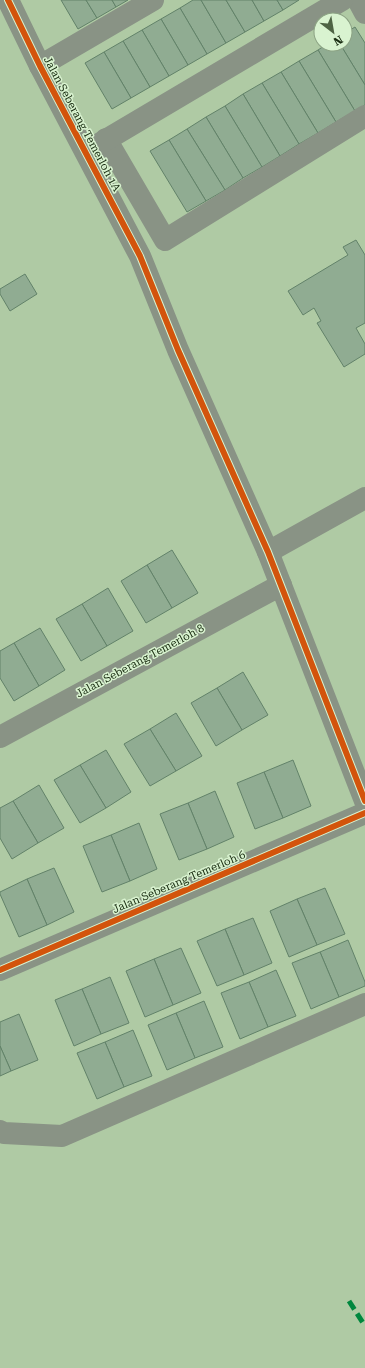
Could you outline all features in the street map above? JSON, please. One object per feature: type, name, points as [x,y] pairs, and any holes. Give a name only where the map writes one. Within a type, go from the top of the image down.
[{"type":"street","name":"Jalan Seberang Temerloh 1A","points":[[8,0],[40,66],[140,256],[178,350],[268,552],[365,801]]},
{"type":"street","points":[[40,66],[153,0]]},
{"type":"street","points":[[85,152],[342,0]]},
{"type":"street","points":[[358,0],[365,13]]},
{"type":"street","points":[[106,139],[165,240],[365,116]]},
{"type":"street","points":[[268,552],[365,498]]},
{"type":"street","name":"Jalan Seberang Temerloh 8","points":[[0,737],[281,585]]},
{"type":"street","name":"Jalan Seberang Temerloh 6","points":[[0,970],[365,813]]},
{"type":"street","points":[[0,1131],[4,1134],[62,1136],[365,1004]]},
{"type":"building","points":[[61,0],[86,0],[97,18],[78,29]]},
{"type":"building","points":[[86,0],[112,0],[116,7],[97,18]]},
{"type":"building","points":[[112,0],[128,0],[116,7]]},
{"type":"building","points":[[193,0],[201,0],[226,43],[207,54],[180,8]]},
{"type":"building","points":[[201,0],[226,0],[245,32],[226,43]]},
{"type":"building","points":[[226,0],[252,0],[264,21],[245,32]]},
{"type":"building","points":[[252,0],[277,0],[283,10],[264,21]]},
{"type":"building","points":[[277,0],[299,0],[283,10]]},
{"type":"building","points":[[180,8],[207,54],[188,65],[161,19]]},
{"type":"building","points":[[161,19],[188,65],[169,76],[142,30]]},
{"type":"building","points":[[355,27],[365,43],[365,85],[345,52],[353,52],[353,28]]},
{"type":"building","points":[[142,30],[169,76],[150,87],[123,41]]},
{"type":"building","points":[[123,41],[150,87],[131,98],[104,52]]},
{"type":"building","points":[[104,52],[131,98],[112,109],[85,63]]},
{"type":"building","points":[[315,52],[319,52],[355,111],[336,122],[299,61]]},
{"type":"building","points":[[319,52],[345,52],[365,85],[365,105],[355,111]]},
{"type":"building","points":[[299,61],[336,122],[318,133],[281,72]]},
{"type":"building","points":[[281,72],[318,133],[299,144],[262,83]]},
{"type":"building","points":[[262,83],[299,144],[280,156],[243,94]]},
{"type":"building","points":[[243,94],[280,156],[262,167],[225,106]]},
{"type":"building","points":[[225,106],[262,167],[243,178],[206,117]]},
{"type":"building","points":[[206,117],[243,178],[225,190],[187,129]]},
{"type":"building","points":[[187,129],[225,190],[206,201],[169,140]]},
{"type":"building","points":[[169,140],[206,201],[187,212],[150,151]]},
{"type":"building","points":[[356,240],[365,255],[365,323],[356,328],[365,344],[365,354],[344,367],[317,323],[321,321],[314,308],[303,315],[288,291],[348,255],[343,247]]},
{"type":"building","points":[[25,274],[37,294],[10,311],[0,294],[0,289]]},
{"type":"building","points":[[172,550],[198,593],[172,608],[147,565]]},
{"type":"building","points":[[147,565],[172,608],[146,623],[121,581]]},
{"type":"building","points":[[108,588],[133,631],[107,646],[82,604]]},
{"type":"building","points":[[82,604],[107,646],[81,661],[56,619]]},
{"type":"building","points":[[40,628],[65,670],[39,686],[14,643]]},
{"type":"building","points":[[14,643],[39,686],[14,701],[0,678],[0,651]]},
{"type":"building","points":[[243,672],[268,715],[242,730],[217,688]]},
{"type":"building","points":[[217,688],[242,730],[216,746],[191,703]]},
{"type":"building","points":[[176,713],[202,756],[176,771],[150,729]]},
{"type":"building","points":[[150,729],[176,771],[150,786],[124,744]]},
{"type":"building","points":[[106,750],[131,792],[106,808],[80,765]]},
{"type":"building","points":[[293,760],[311,806],[283,818],[264,772]]},
{"type":"building","points":[[80,765],[106,808],[80,823],[54,780]]},
{"type":"building","points":[[264,772],[283,818],[255,829],[237,783]]},
{"type":"building","points":[[39,785],[64,828],[38,843],[13,801]]},
{"type":"building","points":[[215,791],[234,837],[207,849],[188,803]]},
{"type":"building","points":[[13,801],[38,843],[12,859],[0,838],[0,808]]},
{"type":"building","points":[[188,803],[207,849],[179,860],[160,814]]},
{"type":"building","points":[[139,823],[157,869],[130,881],[111,835]]},
{"type":"building","points":[[111,835],[130,881],[102,892],[83,846]]},
{"type":"building","points":[[54,868],[74,912],[47,925],[27,879]]},
{"type":"building","points":[[27,879],[47,925],[19,937],[0,892]]},
{"type":"building","points":[[325,888],[345,934],[317,945],[297,899]]},
{"type":"building","points":[[297,899],[317,945],[289,957],[270,911]]},
{"type":"building","points":[[253,918],[272,963],[244,975],[225,929]]},
{"type":"building","points":[[225,929],[244,975],[217,986],[197,941]]},
{"type":"building","points":[[348,940],[365,982],[365,986],[339,997],[320,952]]},
{"type":"building","points":[[181,948],[201,993],[173,1005],[154,959]]},
{"type":"building","points":[[320,952],[339,997],[311,1009],[292,963]]},
{"type":"building","points":[[154,959],[173,1005],[145,1017],[126,971]]},
{"type":"building","points":[[276,970],[296,1016],[268,1027],[249,982]]},
{"type":"building","points":[[110,977],[129,1023],[101,1034],[82,989]]},
{"type":"building","points":[[249,982],[268,1027],[240,1039],[221,993]]},
{"type":"building","points":[[82,989],[101,1034],[74,1046],[55,1000]]},
{"type":"building","points":[[204,1001],[223,1047],[195,1058],[176,1013]]},
{"type":"building","points":[[176,1013],[195,1058],[167,1070],[148,1025]]},
{"type":"building","points":[[19,1014],[38,1060],[11,1071],[0,1046],[0,1022]]},
{"type":"building","points":[[133,1030],[152,1076],[124,1087],[105,1042]]},
{"type":"building","points":[[105,1042],[124,1087],[97,1099],[77,1053]]},
{"type":"building","points":[[0,1046],[11,1071],[0,1076]]},
{"type":"marked path","points":[[349,1301],[365,1326]]},
{"type":"cycle path","points":[[8,0],[40,66],[140,256],[178,350],[268,552],[365,801]]},
{"type":"cycle path","points":[[0,970],[365,813]]}]
